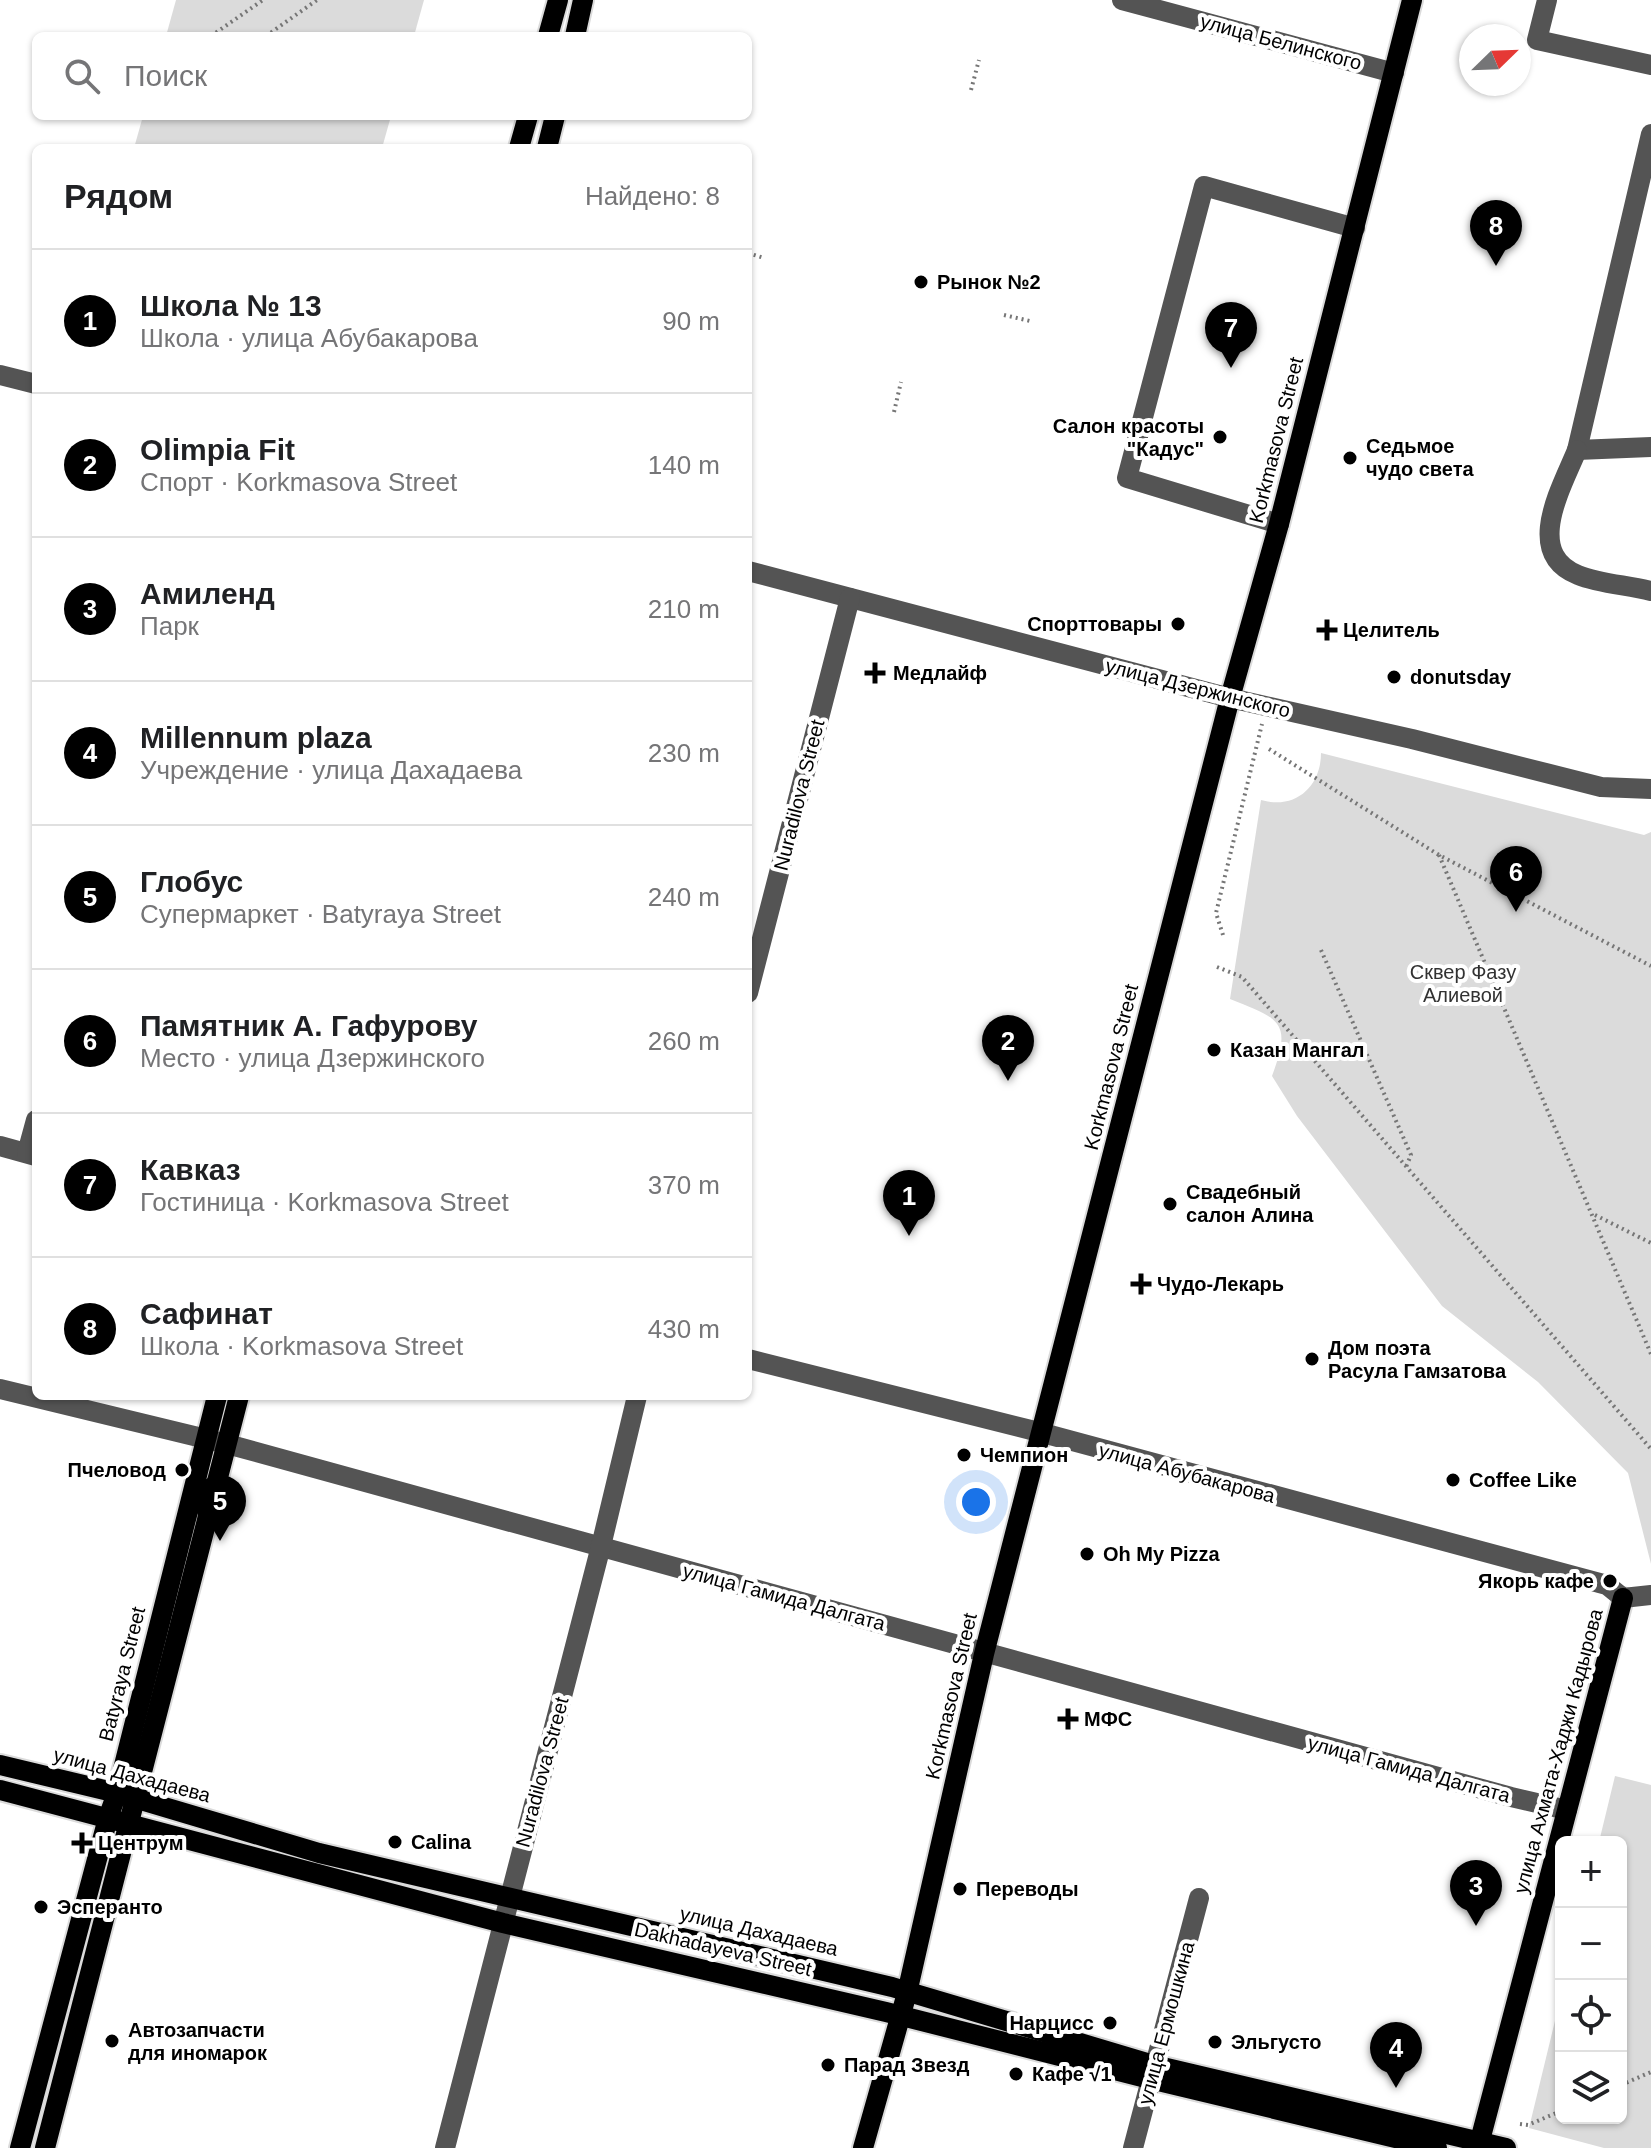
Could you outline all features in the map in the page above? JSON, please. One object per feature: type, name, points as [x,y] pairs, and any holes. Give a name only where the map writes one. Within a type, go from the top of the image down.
[{"type":"main road","points":[[549,32],[558,0]]},
{"type":"main road","points":[[576,32],[583,0]]},
{"type":"main road","name":"Korkmasova Street","points":[[863,2148],[907,1993],[984,1654],[1230,698],[1279,524],[1412,0]]},
{"type":"main road","points":[[520,144],[527,120]]},
{"type":"main road","points":[[548,144],[554,120]]},
{"type":"main road","name":"Batyraya Street","points":[[20,2148],[117,1793],[216,1400]]},
{"type":"main road","points":[[45,2148],[238,1400]]},
{"type":"main road","name":"улица Ахмата-Хаджи Кадырова","points":[[1480,2144],[1623,1598]]},
{"type":"main road","name":"улица Дахадаева","points":[[0,1765],[117,1793],[319,1853],[892,1987],[1152,2072],[1506,2148]]},
{"type":"main road","name":"Dakhadayeva Street","points":[[0,1790],[503,1923],[1152,2072],[1437,2148]]},
{"type":"street","name":"улица Белинского","points":[[1122,0],[1394,73]]},
{"type":"street","points":[[1547,0],[1537,40],[1651,65]]},
{"type":"street","points":[[1651,134],[1577,450],[1553,511],[1549,531],[1549,547],[1559,563],[1577,575],[1651,591]]},
{"type":"street","points":[[1279,524],[1127,478],[1204,186],[1355,228]]},
{"type":"street","points":[[0,375],[32,383]]},
{"type":"street","points":[[1577,450],[1651,447]]},
{"type":"street","name":"улица Дзержинского","points":[[752,572],[1230,698],[1412,739],[1601,787],[1651,789]]},
{"type":"street","name":"Nuradilova Street","points":[[752,978],[850,598]]},
{"type":"street","points":[[0,1146],[31,1154]]},
{"type":"street","name":"улица Абубакарова","points":[[752,1360],[1607,1585],[1623,1598]]},
{"type":"street","name":"улица Гамида Далгата","points":[[0,1389],[32,1397]]},
{"type":"street","name":"улица Гамида Далгата","points":[[44,1400],[227,1444],[984,1654],[1567,1810]]},
{"type":"street","name":"Nuradilova Street","points":[[445,2148],[636,1400]]},
{"type":"street","points":[[1623,1598],[1651,1595]]},
{"type":"street","name":"улица Ермошкина","points":[[1133,2148],[1199,1898]]},
{"type":"path","points":[[217,32],[263,0]]},
{"type":"path","points":[[272,32],[317,0]]},
{"type":"path","points":[[971,90],[979,60]]},
{"type":"path","points":[[752,254],[764,258]]},
{"type":"path","points":[[1004,315],[1030,321]]},
{"type":"path","points":[[894,412],[901,382]]},
{"type":"path","points":[[1223,935],[1216,913],[1266,706]]},
{"type":"path","points":[[1269,749],[1439,855],[1651,966]]},
{"type":"path","points":[[1439,855],[1651,1354]]},
{"type":"path","points":[[1321,950],[1411,1155],[1406,1167]]},
{"type":"path","points":[[1217,967],[1242,977],[1651,1449]]},
{"type":"path","points":[[1593,1214],[1651,1243]]},
{"type":"path","points":[[1627,2082],[1651,2072]]},
{"type":"path","points":[[1520,2124],[1528,2125],[1555,2114]]},
{"type":"green space","points":[[176,0],[424,0],[415,32],[167,32]]},
{"type":"green space","points":[[142,120],[390,120],[383,144],[135,144]]},
{"type":"green space","name":"Сквер Фазу Алиевой","points":[[1321,753],[1644,835],[1651,832],[1651,1564],[1628,1473],[1538,1382],[1442,1306],[1297,1116],[1272,1076],[1281,1043],[1277,1024],[1270,1017],[1230,999],[1261,800],[1285,802],[1304,793],[1316,776]]},
{"type":"green space","points":[[1615,1776],[1651,1785],[1651,2148],[1604,2148],[1529,2128],[1555,2021],[1555,2124],[1627,2124],[1627,1836],[1600,1836]]},
{"type":"place","name":"Сафинат","points":[[1496,266]]},
{"type":"place","name":"Рынок №2","points":[[921,282]]},
{"type":"place","name":"Кавказ","points":[[1231,368]]},
{"type":"place","name":"Салон красоты \"Кадус\"","points":[[1220,437]]},
{"type":"place","name":"Седьмое чудо света","points":[[1350,458]]},
{"type":"place","name":"Спорттовары","points":[[1178,624]]},
{"type":"place","name":"Целитель","points":[[1327,630]]},
{"type":"place","name":"Медлайф","points":[[875,673]]},
{"type":"place","name":"donutsday","points":[[1394,677]]},
{"type":"place","name":"Памятник А. Гафурову","points":[[1516,912]]},
{"type":"place","name":"Казан Мангал","points":[[1214,1050]]},
{"type":"place","name":"Olimpia Fit","points":[[1008,1081]]},
{"type":"place","name":"Свадебный салон Алина","points":[[1170,1204]]},
{"type":"place","name":"Школа № 13","points":[[909,1236]]},
{"type":"place","name":"Чудо-Лекарь","points":[[1141,1284]]},
{"type":"place","name":"Дом поэта Расула Гамзатова","points":[[1312,1359]]},
{"type":"place","name":"Чемпион","points":[[964,1455]]},
{"type":"place","name":"Пчеловод","points":[[182,1470]]},
{"type":"place","name":"Coffee Like","points":[[1453,1480]]},
{"type":"place","name":"Глобус","points":[[220,1541]]},
{"type":"place","name":"Oh My Pizza","points":[[1087,1554]]},
{"type":"place","name":"Якорь кафе","points":[[1610,1581]]},
{"type":"place","name":"МФС","points":[[1068,1719]]},
{"type":"place","name":"Calina","points":[[395,1842]]},
{"type":"place","name":"Центрум","points":[[82,1843]]},
{"type":"place","name":"Переводы","points":[[960,1889]]},
{"type":"place","name":"Эсперанто","points":[[41,1907]]},
{"type":"place","name":"Амиленд","points":[[1476,1926]]},
{"type":"place","name":"Нарцисс","points":[[1110,2023]]},
{"type":"place","name":"Автозапчасти для иномарок","points":[[112,2041]]},
{"type":"place","name":"Эльгусто","points":[[1215,2042]]},
{"type":"place","name":"Парад Звезд","points":[[828,2065]]},
{"type":"place","name":"Кафе √1","points":[[1016,2074]]},
{"type":"place","name":"Millennum plaza","points":[[1396,2088]]}]
